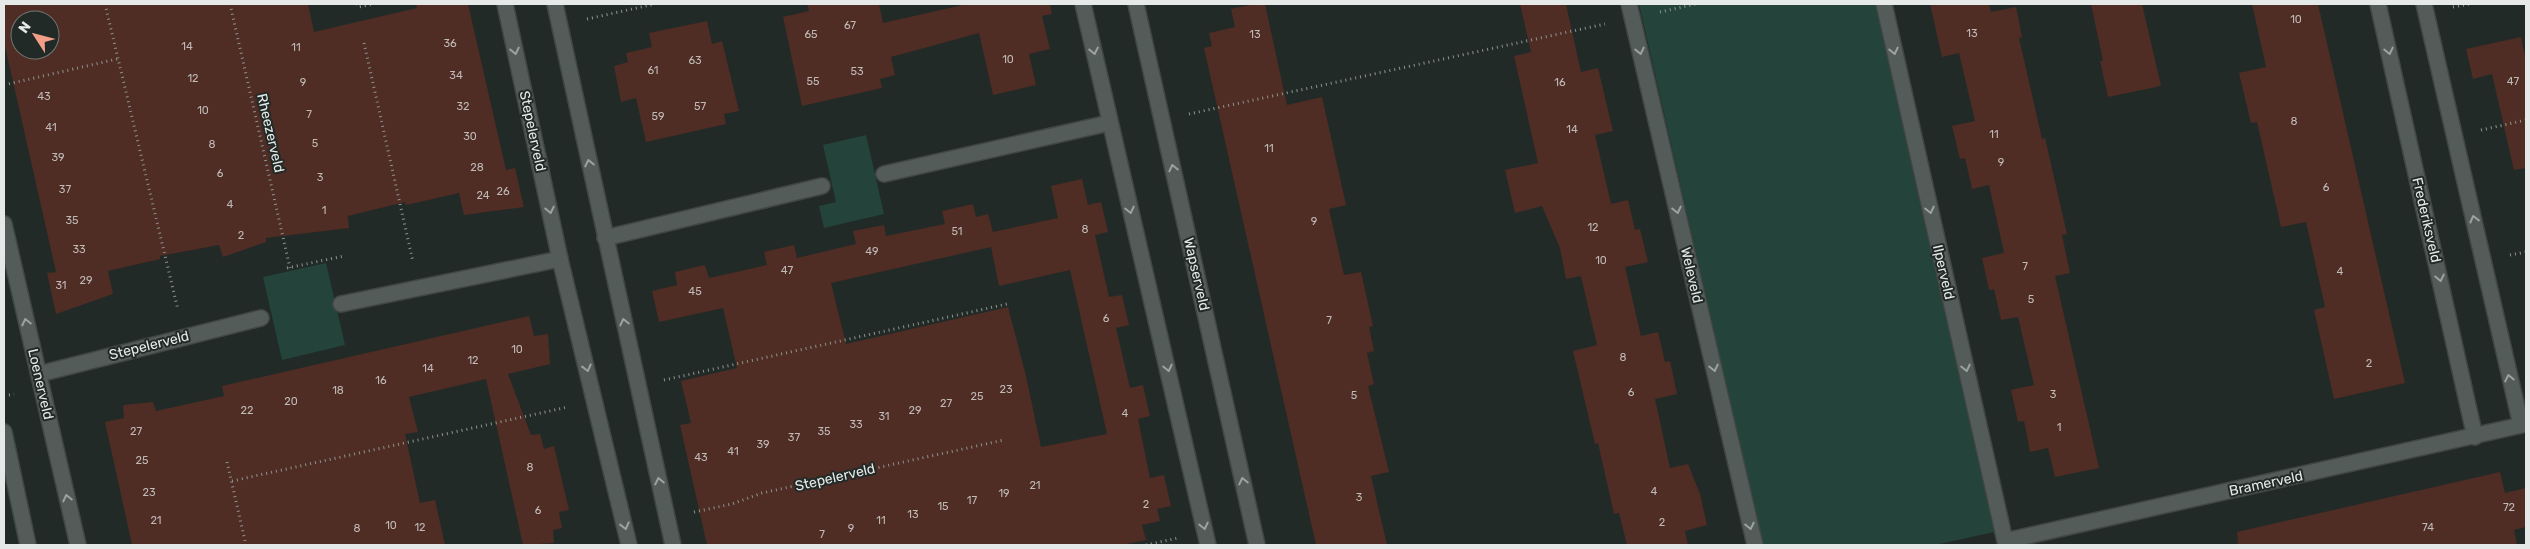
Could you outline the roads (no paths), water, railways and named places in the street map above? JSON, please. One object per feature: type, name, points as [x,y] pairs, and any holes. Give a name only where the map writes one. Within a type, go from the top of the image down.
[{"type":"street","name":"Stepelerveld","points":[[505,4],[560,259],[629,545]]},
{"type":"street","points":[[555,4],[673,545]]},
{"type":"street","points":[[1083,4],[1208,545]]},
{"type":"street","name":"Wapserveld","points":[[1136,4],[1257,545]]},
{"type":"street","name":"Ilperveld","points":[[1884,4],[2005,541]]},
{"type":"street","name":"Frederiksveld","points":[[2378,4],[2474,437]]},
{"type":"street","points":[[2424,4],[2454,140],[2523,424]]},
{"type":"street","name":"Weleveld","points":[[1631,11],[1755,545]]},
{"type":"street","points":[[884,174],[1109,123]]},
{"type":"street","points":[[605,238],[822,186]]},
{"type":"street","name":"Loenerveld","points":[[4,224],[78,545]]},
{"type":"street","points":[[341,304],[560,259]]},
{"type":"street","name":"Stepelerveld","points":[[38,374],[260,318]]},
{"type":"street","name":"Bramerveld","points":[[2005,541],[2474,437],[2523,424]]},
{"type":"street","points":[[4,432],[28,545]]}]
